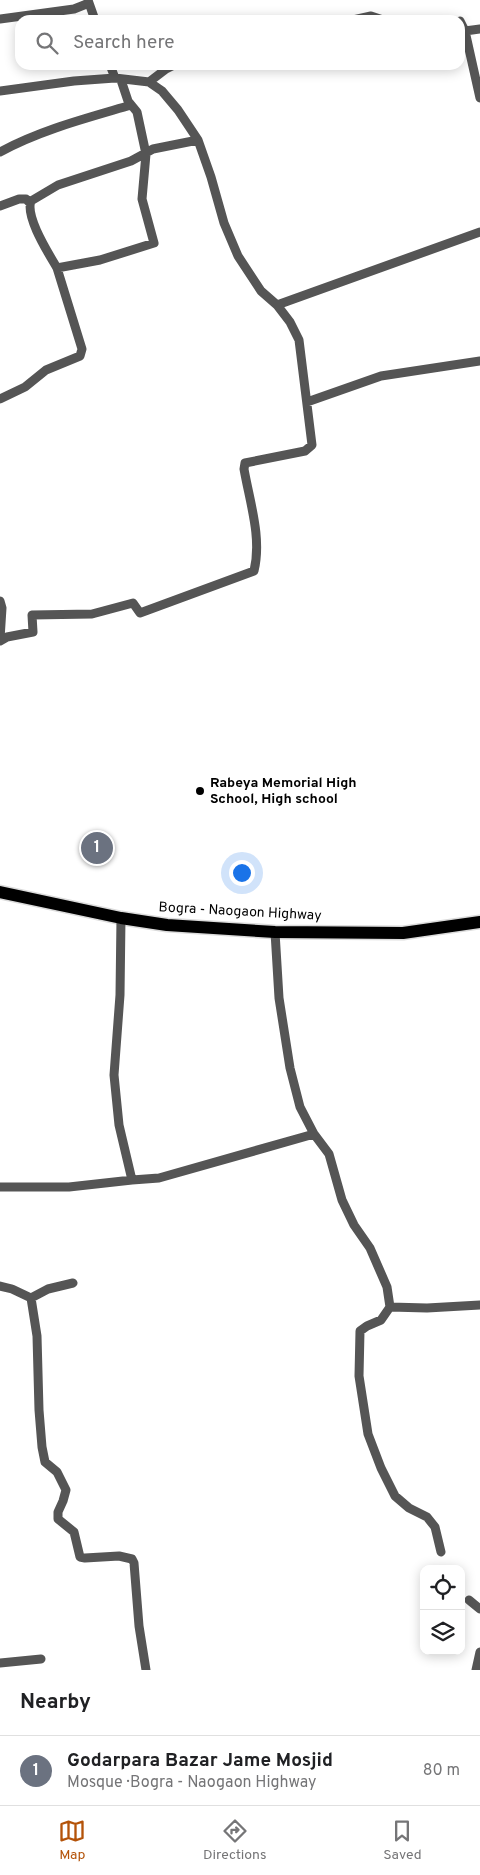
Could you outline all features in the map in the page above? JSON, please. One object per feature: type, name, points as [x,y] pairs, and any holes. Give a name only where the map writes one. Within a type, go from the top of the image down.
[{"type":"main road","name":"Bogra - Naogaon Highway","points":[[0,892],[120,918],[166,925],[275,932],[403,933],[480,922]]},
{"type":"street","points":[[30,15],[74,9],[89,2],[93,15]]},
{"type":"street","points":[[0,19],[15,17]]},
{"type":"street","points":[[480,29],[465,31],[480,98]]},
{"type":"street","points":[[57,268],[100,260],[154,243],[142,199],[146,154],[138,112],[131,105],[113,70]]},
{"type":"street","points":[[149,82],[164,70]]},
{"type":"street","points":[[0,91],[74,81],[118,79],[149,82],[162,91],[178,110],[198,140],[224,223],[238,256],[261,291],[277,305],[290,322],[299,340],[312,445],[305,450],[245,464],[244,469],[257,540],[257,559],[254,571],[140,613],[133,603],[92,614],[32,614],[33,632],[0,640],[2,608],[0,601]]},
{"type":"street","points":[[0,152],[18,142],[86,118],[131,105]]},
{"type":"street","points":[[30,202],[58,185],[118,165],[146,154],[153,149],[198,140]]},
{"type":"street","points":[[0,206],[19,199],[26,199],[30,202]]},
{"type":"street","points":[[0,399],[25,387],[46,370],[80,356],[82,348],[57,268],[37,234],[29,207],[30,202]]},
{"type":"street","points":[[277,305],[480,232]]},
{"type":"street","points":[[306,402],[381,376],[480,361]]},
{"type":"street","points":[[120,918],[120,995],[114,1075],[119,1125],[132,1180]]},
{"type":"street","points":[[275,932],[279,998],[290,1068],[300,1108],[314,1134],[329,1154],[342,1200],[354,1225],[370,1248],[387,1287],[390,1307],[381,1320],[366,1326],[360,1331],[358,1376],[368,1434],[381,1468],[395,1496],[409,1508],[427,1517],[435,1527],[441,1552]]},
{"type":"street","points":[[0,1186],[70,1187],[159,1178],[314,1134]]},
{"type":"street","points":[[31,1298],[48,1289],[73,1283]]},
{"type":"street","points":[[0,1286],[12,1289],[31,1298]]},
{"type":"street","points":[[31,1298],[38,1336],[38,1410],[42,1447],[45,1462],[57,1472],[66,1490],[58,1512],[58,1519],[74,1532],[80,1557],[119,1556],[132,1559],[146,1670]]},
{"type":"street","points":[[390,1307],[427,1308],[480,1305]]},
{"type":"street","points":[[469,1600],[480,1609]]},
{"type":"street","points":[[476,1670],[480,1652]]},
{"type":"street","points":[[0,1663],[41,1659]]},
{"type":"place","name":"Rabeya Memorial High School, High school","points":[[200,791]]},
{"type":"place","name":"Godarpara Bazar Jame Mosjid","points":[[97,848]]}]
